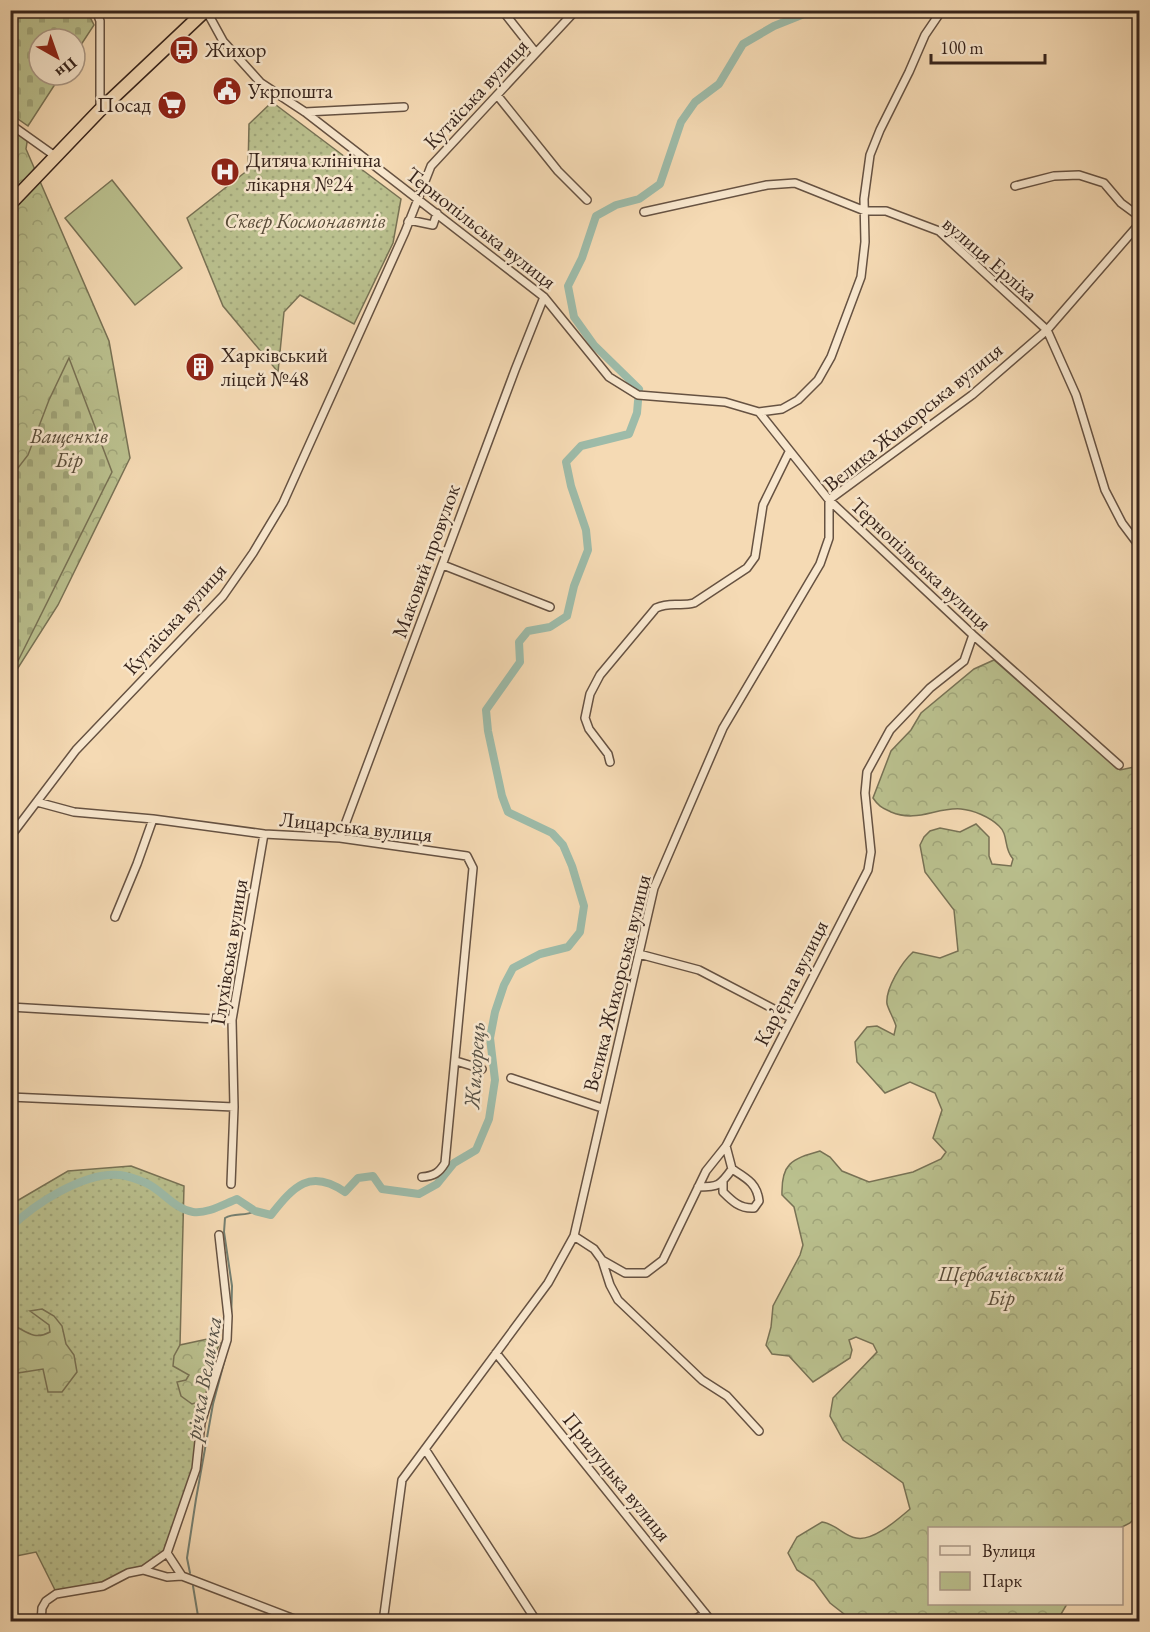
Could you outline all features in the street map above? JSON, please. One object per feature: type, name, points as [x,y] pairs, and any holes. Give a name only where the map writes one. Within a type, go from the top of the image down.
[{"type":"highway","points":[[10,204],[100,110],[206,11]]},
{"type":"street","points":[[96,10],[100,21],[100,110]]},
{"type":"street","points":[[502,10],[536,53]]},
{"type":"street","name":"Кутаїська вулиця","points":[[10,837],[76,750],[223,596],[253,553],[283,503],[407,228],[431,166],[576,10]]},
{"type":"street","points":[[759,412],[782,409],[798,400],[818,380],[831,357],[861,277],[870,155],[925,35],[942,10]]},
{"type":"street","name":"Тернопільська вулиця","points":[[206,11],[223,41],[261,83],[305,112],[544,297],[609,377],[638,395],[724,402],[759,412],[829,500],[973,635],[1119,765]]},
{"type":"street","points":[[497,95],[558,171],[586,200]]},
{"type":"street","points":[[305,112],[404,107]]},
{"type":"street","points":[[10,124],[55,156]]},
{"type":"street","points":[[1016,186],[1054,176],[1079,174],[1104,183],[1121,203],[1140,217]]},
{"type":"street","name":"вулиця Ерліха","points":[[644,212],[767,185],[795,183],[865,211],[886,211],[939,231],[1047,330],[1076,395],[1105,490],[1122,523],[1140,547]]},
{"type":"street","points":[[407,228],[409,220],[434,225],[437,213]]},
{"type":"street","name":"Велика Жихорська вулиця","points":[[382,1622],[402,1480],[548,1283],[574,1236],[654,888],[723,728],[820,564],[829,538],[829,500],[972,395],[1047,330],[1140,223]]},
{"type":"street","name":"Маковий провулок","points":[[340,838],[544,297]]},
{"type":"street","points":[[610,762],[608,754],[589,729],[585,718],[590,694],[600,675],[656,608],[666,603],[685,605],[694,603],[747,568],[755,557],[763,505],[789,452]]},
{"type":"street","points":[[443,565],[550,607]]},
{"type":"street","name":"Кар’єрна вулиця","points":[[574,1236],[594,1249],[602,1260],[625,1273],[646,1273],[663,1260],[706,1171],[726,1146],[868,870],[871,852],[865,792],[867,772],[890,730],[930,688],[964,660],[973,635]]},
{"type":"street","name":"Лицарська вулиця","points":[[37,802],[75,812],[153,819],[264,834],[340,838],[467,856],[473,868],[445,1164],[439,1172],[422,1177]]},
{"type":"street","points":[[115,917],[153,819]]},
{"type":"street","name":"Глухівська вулиця","points":[[231,1184],[234,1107],[232,1020],[264,834]]},
{"type":"street","points":[[639,954],[699,970],[791,1018]]},
{"type":"street","points":[[10,1007],[232,1020]]},
{"type":"street","points":[[456,1061],[482,1069]]},
{"type":"street","points":[[511,1078],[602,1107]]},
{"type":"street","points":[[10,1097],[234,1107]]},
{"type":"street","points":[[723,1182],[723,1192],[745,1209],[754,1208],[759,1201],[758,1193],[752,1182],[732,1169],[726,1146]]},
{"type":"street","points":[[698,1187],[715,1187],[723,1182],[732,1169]]},
{"type":"street","points":[[41,1622],[42,1608],[46,1601],[57,1594],[103,1586],[128,1573],[142,1570],[167,1553],[196,1469],[201,1423],[227,1340],[228,1316],[219,1235]]},
{"type":"street","points":[[602,1260],[610,1285],[618,1300],[702,1380],[727,1396],[759,1431]]},
{"type":"street","name":"Прилуцька вулиця","points":[[496,1353],[711,1622]]},
{"type":"street","points":[[425,1449],[537,1622]]},
{"type":"street","points":[[167,1553],[182,1576]]},
{"type":"street","points":[[142,1570],[167,1576],[182,1576],[302,1622]]},
{"type":"street","points":[[691,1622],[705,1613]]},
{"type":"green space","points":[[11,10],[87,11],[94,25],[87,36],[87,27],[27,27],[27,87],[53,87],[28,126],[11,114]]},
{"type":"green space","name":"Сквер Космонавтів","points":[[272,102],[401,199],[393,243],[354,324],[300,295],[284,312],[278,372],[223,306],[187,218],[248,170],[249,124]]},
{"type":"green space","name":"Ващенків Бір","points":[[11,124],[28,136],[26,149],[109,341],[130,458],[58,605],[11,679]]},
{"type":"green space","points":[[112,180],[182,268],[135,305],[65,218]]},
{"type":"green space","points":[[69,358],[112,472],[11,675],[11,477],[28,455],[49,400]]},
{"type":"green space","name":"Щербачівський Бір","points":[[994,660],[1120,770],[1139,766],[1139,1514],[1122,1527],[928,1527],[928,1605],[1066,1605],[1057,1621],[853,1621],[830,1603],[814,1581],[797,1570],[788,1553],[797,1537],[822,1522],[852,1537],[870,1537],[885,1529],[910,1509],[903,1483],[843,1440],[830,1416],[833,1398],[877,1352],[873,1344],[856,1337],[849,1340],[852,1350],[850,1358],[813,1382],[789,1356],[772,1354],[766,1345],[773,1306],[803,1245],[794,1207],[782,1195],[783,1176],[795,1160],[820,1151],[830,1157],[842,1171],[869,1182],[913,1172],[941,1159],[946,1152],[933,1138],[942,1110],[935,1093],[910,1082],[885,1093],[857,1062],[855,1042],[867,1027],[877,1026],[894,1035],[896,1026],[887,1004],[887,998],[899,969],[913,952],[940,958],[958,951],[954,910],[925,872],[920,845],[924,837],[930,831],[940,828],[960,832],[976,824],[989,837],[989,856],[992,864],[1011,866],[1013,859],[1002,830],[981,814],[952,809],[918,815],[900,815],[883,808],[873,798],[891,751],[911,730],[921,713],[974,669]]},
{"type":"green space","points":[[131,1166],[184,1186],[180,1345],[196,1386],[198,1428],[196,1469],[168,1549],[143,1570],[116,1579],[56,1592],[36,1552],[11,1557],[10,1205],[68,1171]]},
{"type":"green space","points":[[42,1309],[54,1316],[62,1326],[66,1344],[74,1355],[77,1372],[62,1392],[48,1392],[43,1369],[11,1374],[11,1324],[35,1335],[44,1335],[50,1332],[49,1325],[30,1311]]},
{"type":"green space","points":[[212,1338],[220,1343],[210,1365],[214,1372],[205,1400],[192,1404],[181,1396],[177,1382],[186,1380],[189,1375],[173,1366],[174,1356],[180,1345]]},
{"type":"waterway","name":"Жихорець","points":[[639,389],[594,345],[574,317],[568,286],[582,258],[596,216],[616,205],[639,199],[660,184],[681,122],[695,102],[719,84],[743,44],[774,26],[814,10]]},
{"type":"waterway","name":"Жихорець","points":[[10,1228],[32,1209],[61,1191],[91,1178],[106,1175],[123,1176],[146,1183],[180,1207],[193,1212],[210,1210],[237,1199],[255,1211],[271,1215],[295,1189],[312,1181],[322,1181],[345,1192],[358,1178],[373,1176],[382,1189],[419,1194],[437,1184],[454,1163],[476,1150],[489,1119],[495,1080],[490,1038],[495,1012],[504,985],[513,968],[540,954],[568,947],[580,932],[584,906],[563,845],[552,833],[508,812],[502,796],[488,731],[486,710],[520,662],[519,642],[528,631],[550,627],[567,616],[574,586],[588,550],[586,530],[571,486],[566,462],[581,446],[629,434],[637,413],[638,401]]},
{"type":"waterway","name":"річка Величка","points":[[231,1325],[232,1286],[224,1232],[225,1218],[255,1211]]},
{"type":"waterway","name":"річка Величка","points":[[190,1573],[187,1558],[196,1499],[213,1404],[226,1355]]},
{"type":"waterway","name":"річка Величка","points":[[193,1586],[199,1622]]},
{"type":"place","name":"Жихор","points":[[184,50]]},
{"type":"place","name":"Укрпошта","points":[[227,91]]},
{"type":"place","name":"Посад","points":[[172,105]]},
{"type":"place","name":"Дитяча клінічна лікарня №24","points":[[225,172]]},
{"type":"place","name":"Харківський ліцей №48","points":[[200,367]]}]
